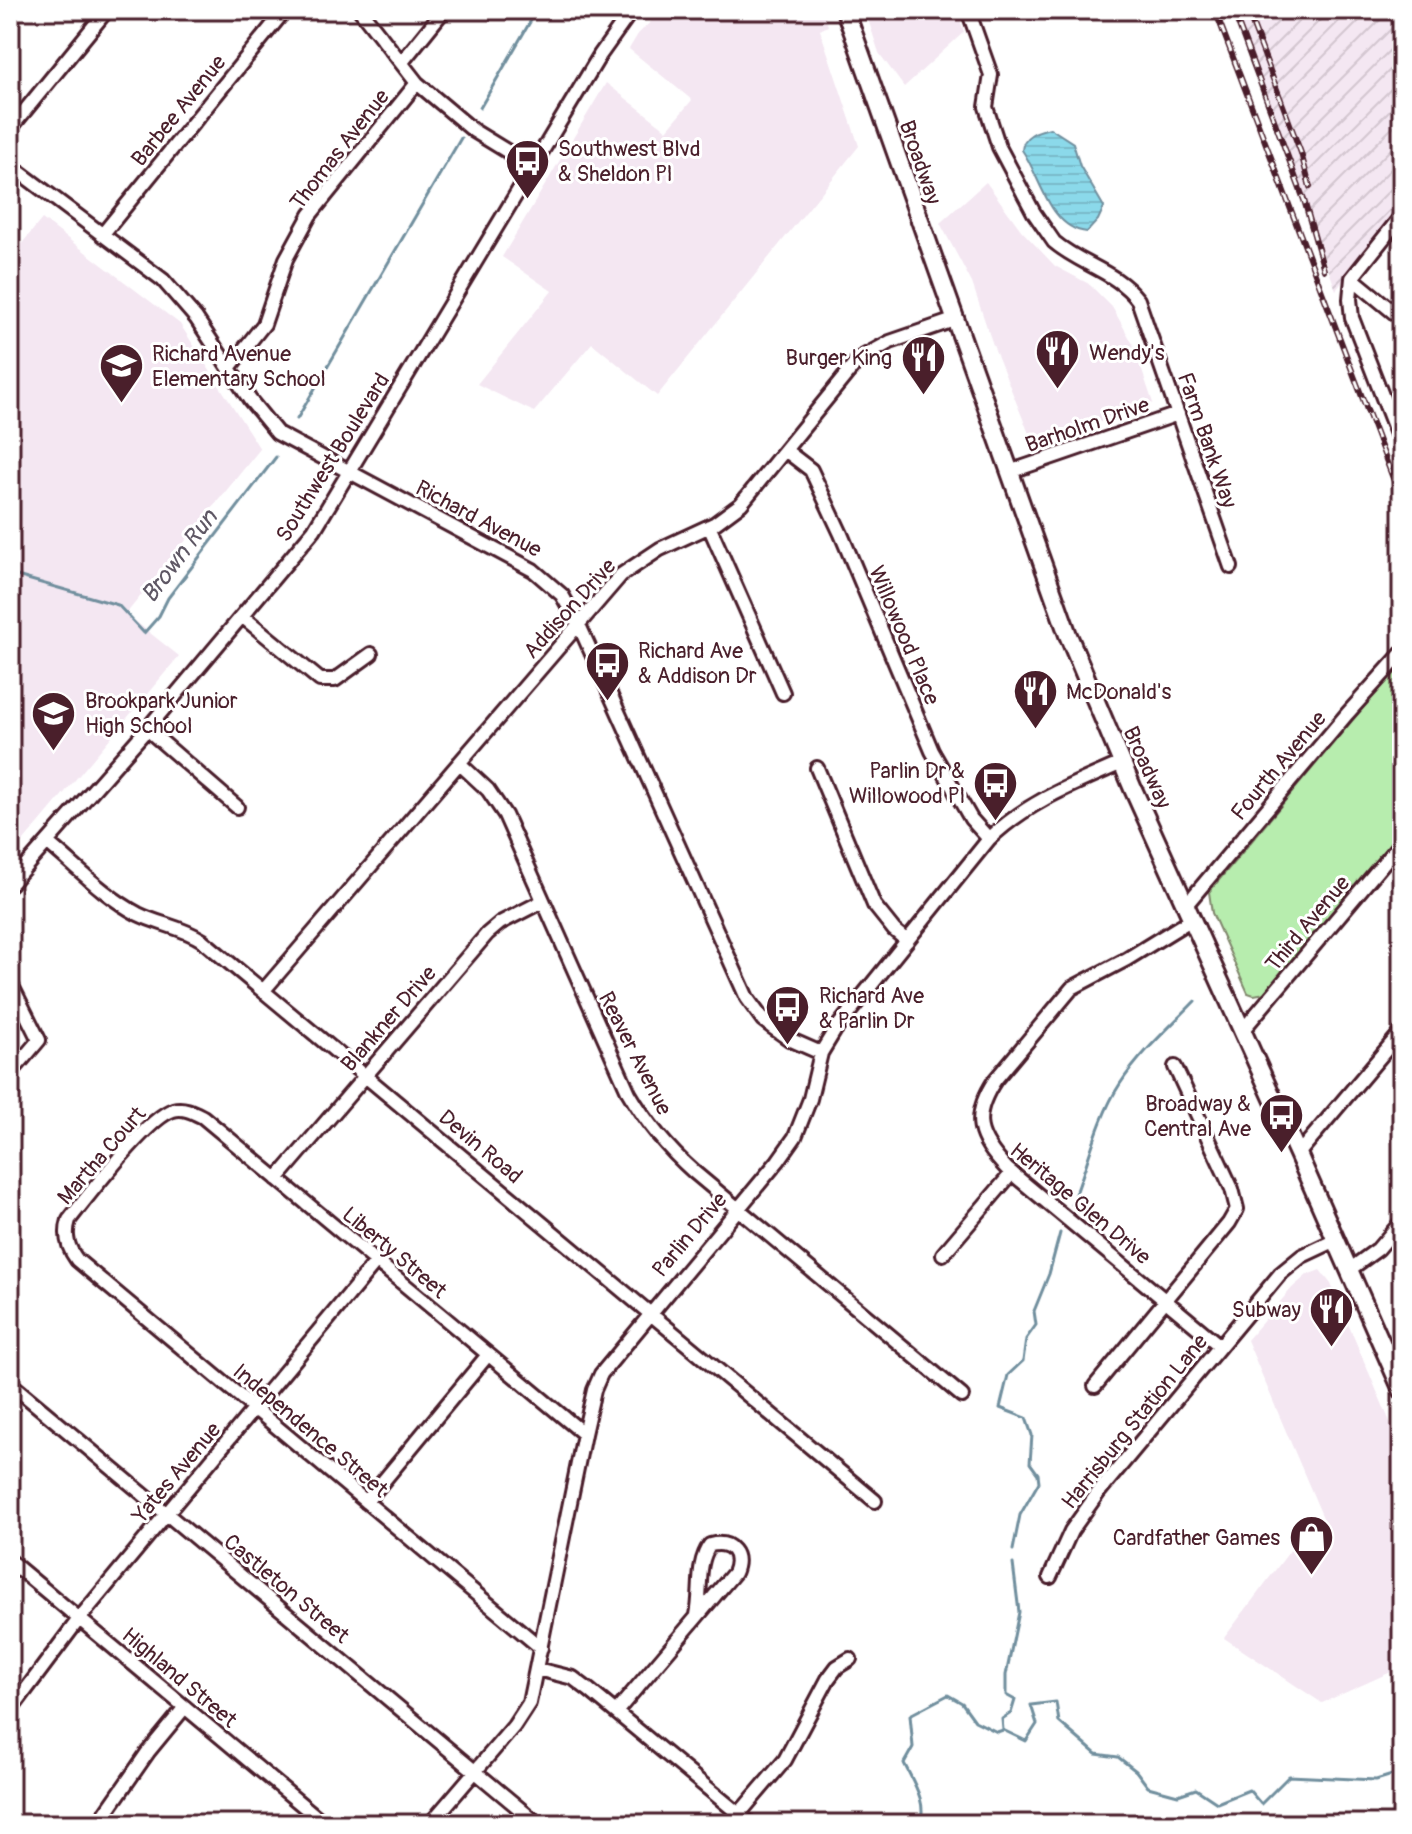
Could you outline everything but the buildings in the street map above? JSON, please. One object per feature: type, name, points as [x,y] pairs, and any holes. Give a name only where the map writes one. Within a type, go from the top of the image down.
[{"type":"main road","name":"Broadway","points":[[845,10],[1068,635],[1122,763],[1402,1390]]},
{"type":"street","points":[[10,129],[107,10]]},
{"type":"street","name":"Barbee Avenue","points":[[102,235],[285,10]]},
{"type":"street","points":[[360,10],[417,83],[474,131],[533,167]]},
{"type":"street","points":[[402,62],[444,10]]},
{"type":"street","name":"Southwest Boulevard","points":[[10,884],[303,545],[600,55],[632,10]]},
{"type":"street","name":"Farm Bank Way","points":[[968,10],[991,75],[986,107],[990,124],[1008,168],[1054,242],[1064,251],[1123,282],[1138,300],[1231,567]]},
{"type":"street","name":"Thomas Avenue","points":[[229,368],[264,324],[286,259],[310,215],[417,83]]},
{"type":"street","name":"Richard Avenue","points":[[10,165],[149,268],[175,292],[266,422],[277,433],[533,570],[562,595],[579,625],[747,998],[772,1027],[789,1039],[821,1053]]},
{"type":"street","points":[[1402,215],[1352,278],[1350,299],[1352,318],[1402,447]]},
{"type":"street","points":[[1352,278],[1402,319]]},
{"type":"street","name":"Addison Drive","points":[[264,990],[621,575],[641,560],[709,526],[741,504],[859,359],[890,342],[954,320]]},
{"type":"street","name":"Barholm Drive","points":[[1009,472],[1178,414]]},
{"type":"street","name":"Willowood Place","points":[[785,450],[811,470],[932,751],[971,819],[989,839]]},
{"type":"street","points":[[709,526],[783,693]]},
{"type":"street","points":[[242,616],[320,680],[335,680],[371,654]]},
{"type":"street","name":"Fourth Avenue","points":[[1189,912],[1347,714],[1402,653]]},
{"type":"street","points":[[147,729],[237,807]]},
{"type":"street","name":"Reaver Avenue","points":[[459,763],[497,800],[629,1093],[647,1123],[668,1149],[962,1396]]},
{"type":"street","name":"Parlin Drive","points":[[430,1824],[529,1703],[584,1434],[601,1374],[778,1161],[795,1137],[810,1099],[821,1053],[853,1005],[989,839],[1009,821],[1041,800],[1122,763]]},
{"type":"street","points":[[817,768],[874,905],[907,941]]},
{"type":"street","name":"Third Avenue","points":[[1242,1031],[1402,841]]},
{"type":"street","name":"Devin Road","points":[[48,843],[123,905],[192,934],[264,990],[875,1501]]},
{"type":"street","name":"Blankner Drive","points":[[277,1179],[487,934],[500,923],[543,901]]},
{"type":"street","name":"Heritage Glen Drive","points":[[1189,912],[1127,959],[1072,988],[995,1080],[985,1096],[980,1123],[988,1149],[1012,1173],[1220,1346]]},
{"type":"street","points":[[10,982],[39,1040],[10,1074]]},
{"type":"street","points":[[1298,1154],[1402,1031]]},
{"type":"street","points":[[1095,1386],[1229,1223],[1237,1209],[1232,1189],[1175,1067]]},
{"type":"street","name":"Liberty Street","points":[[176,1109],[190,1110],[203,1117],[584,1434]]},
{"type":"street","name":"Martha Court","points":[[66,1236],[69,1220],[151,1124],[176,1109]]},
{"type":"street","points":[[943,1254],[1012,1173]]},
{"type":"street","points":[[1349,1270],[1378,1249],[1402,1221]]},
{"type":"street","points":[[51,1238],[66,1236]]},
{"type":"street","name":"Independence Street","points":[[66,1236],[69,1249],[77,1260],[541,1648]]},
{"type":"street","name":"Harrisburg Station Lane","points":[[1050,1577],[1071,1531],[1087,1508],[1220,1346],[1291,1263],[1336,1240]]},
{"type":"street","name":"Yates Avenue","points":[[10,1711],[79,1619],[376,1262]]},
{"type":"street","points":[[366,1502],[487,1356]]},
{"type":"street","name":"Castleton Street","points":[[10,1383],[538,1824]]},
{"type":"street","points":[[616,1712],[734,1573],[737,1565],[734,1549],[727,1544],[710,1545],[703,1553],[697,1615]]},
{"type":"street","name":"Highland Street","points":[[10,1561],[325,1824]]},
{"type":"street","points":[[739,1814],[785,1760],[828,1679],[837,1667],[850,1659]]},
{"type":"street","points":[[537,1669],[573,1678],[751,1824]]},
{"type":"street","points":[[98,1824],[148,1752],[185,1707]]},
{"type":"shaded area","points":[[663,10],[823,10],[828,26],[820,30],[859,146],[657,396],[592,343],[534,412],[477,384],[552,291],[502,257],[606,83],[667,130],[692,100],[629,49],[638,34]]},
{"type":"shaded area","points":[[865,10],[957,10],[964,32],[904,87],[879,53]]},
{"type":"shaded area","points":[[1232,10],[1402,10],[1402,208],[1336,290]]},
{"type":"shaded area","points":[[986,182],[1021,230],[1055,266],[1089,284],[1112,307],[1133,344],[1153,403],[1034,446],[993,345],[972,283],[940,223]]},
{"type":"shaded area","name":"Richard Avenue Elementary School","points":[[42,219],[180,324],[260,449],[126,614],[179,656],[18,848],[10,853],[10,258]]},
{"type":"shaded area","points":[[1320,1270],[1331,1284],[1402,1450],[1402,1667],[1322,1703],[1224,1638],[1304,1532],[1326,1525],[1247,1340],[1292,1288],[1307,1275]]},
{"type":"green space","points":[[1402,661],[1402,830],[1265,993],[1248,993],[1212,913],[1209,892]]},
{"type":"water","points":[[1050,128],[1073,143],[1080,166],[1104,207],[1087,232],[1074,229],[1054,211],[1022,150],[1028,137]]},
{"type":"waterway","name":"Brown Run","points":[[480,108],[537,10]]},
{"type":"waterway","name":"Brown Run","points":[[297,419],[461,138]]},
{"type":"waterway","name":"Brown Run","points":[[10,574],[118,605],[144,633],[276,457]]},
{"type":"waterway","points":[[1072,1204],[1099,1127],[1120,1084],[1146,1051],[1195,1001]]},
{"type":"waterway","points":[[1013,1550],[1020,1515],[1039,1482],[1038,1474],[1030,1463],[1032,1435],[1026,1418],[1000,1408],[1008,1375],[1023,1361],[1026,1339],[1036,1325],[1034,1311],[1049,1274],[1060,1233]]},
{"type":"waterway","points":[[1003,1730],[1002,1719],[1011,1713],[1015,1700],[1006,1695],[1006,1675],[1019,1612],[1013,1564]]},
{"type":"waterway","points":[[919,1824],[921,1801],[904,1763],[913,1747],[910,1715],[948,1695],[962,1703],[975,1721],[1026,1741],[1037,1724],[1031,1705],[1056,1702],[1059,1722],[1096,1754],[1118,1757],[1136,1771],[1148,1787],[1178,1795],[1196,1789],[1217,1803],[1249,1790],[1261,1804],[1289,1776],[1376,1780],[1402,1772]]},
{"type":"railway","points":[[1215,10],[1402,502]]},
{"type":"railway","points":[[1233,10],[1304,200],[1324,270]]},
{"type":"railway","points":[[1247,10],[1301,153],[1310,187]]},
{"type":"place","name":"Southwest Blvd & Sheldon Pl","points":[[527,200]]},
{"type":"place","name":"Wendy's","points":[[1058,391]]},
{"type":"place","name":"Burger King","points":[[923,396]]},
{"type":"place","name":"Richard Avenue Elementary School","points":[[121,405]]},
{"type":"place","name":"Richard Ave & Addison Dr","points":[[607,702]]},
{"type":"place","name":"McDonald's","points":[[1035,730]]},
{"type":"place","name":"Brookpark Junior High School","points":[[54,752]]},
{"type":"place","name":"Parlin Dr & Willowood Pl","points":[[996,822]]},
{"type":"place","name":"Richard Ave & Parlin Dr","points":[[788,1047]]},
{"type":"place","name":"Broadway & Central Ave","points":[[1282,1155]]},
{"type":"place","name":"Subway","points":[[1332,1348]]},
{"type":"place","name":"Cardfather Games","points":[[1311,1576]]}]
